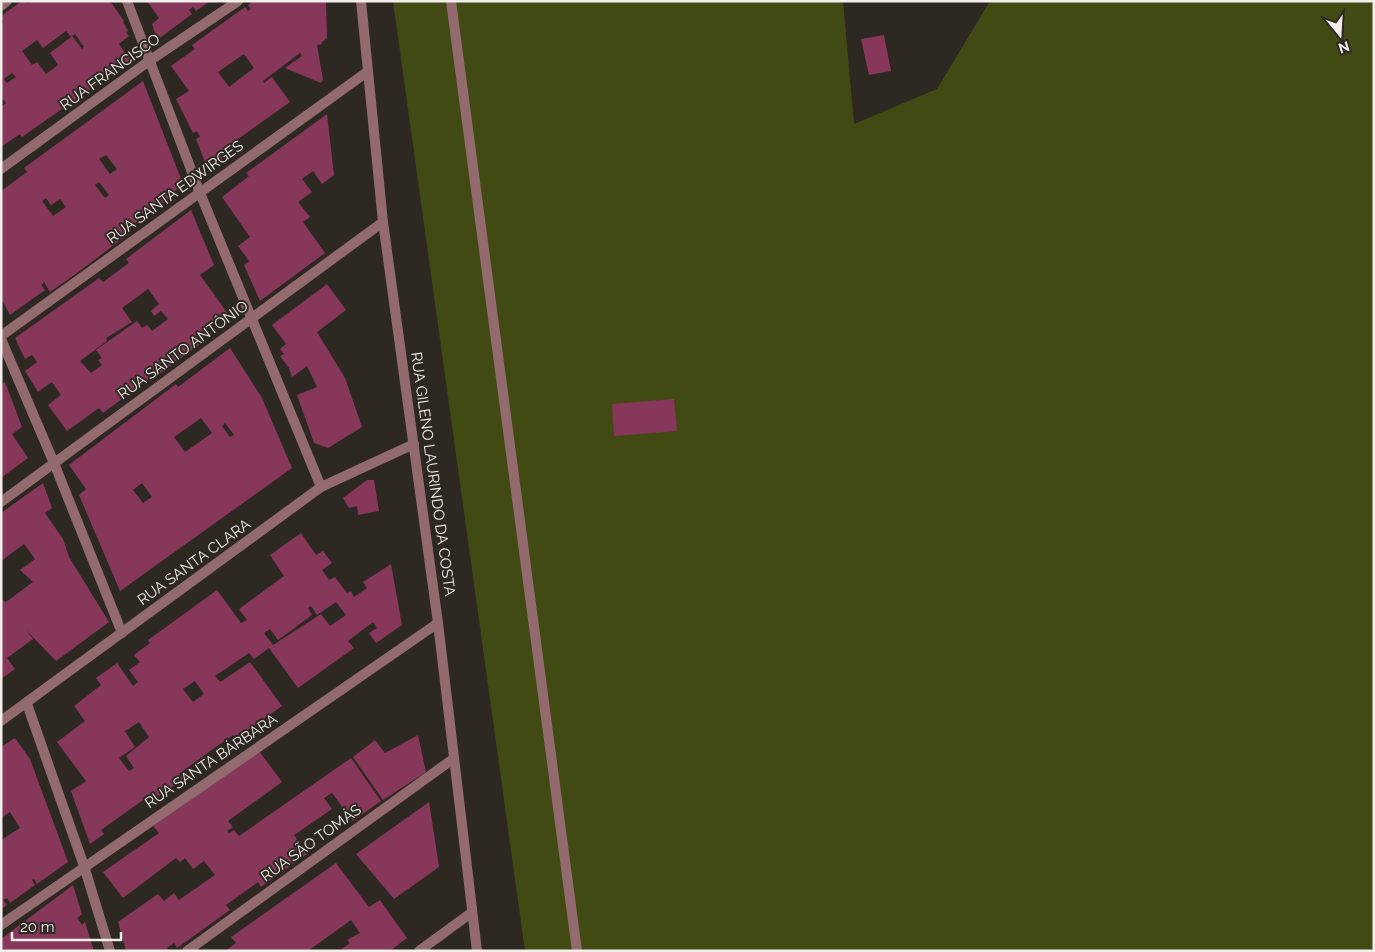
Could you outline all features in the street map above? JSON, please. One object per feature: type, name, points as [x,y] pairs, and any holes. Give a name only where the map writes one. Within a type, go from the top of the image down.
[{"type":"street","points":[[1,6],[7,1]]},
{"type":"street","points":[[127,1],[250,319],[321,487]]},
{"type":"street","name":"RUA FRANCISCO","points":[[1,169],[149,61],[238,1]]},
{"type":"street","name":"RUA GILENO LAURINDO DA COSTA","points":[[361,1],[383,222],[438,623],[471,914],[477,951]]},
{"type":"street","points":[[451,1],[577,951]]},
{"type":"street","name":"RUA SANTA EDWIRGES","points":[[1,338],[367,72]]},
{"type":"street","name":"RUA SANTO ANTÔNIO","points":[[1,502],[383,222]]},
{"type":"street","points":[[1,338],[54,463],[122,633]]},
{"type":"street","name":"RUA SANTA CLARA","points":[[1,722],[321,487],[414,444]]},
{"type":"street","name":"RUA SANTA BÁRBARA","points":[[1,925],[438,623]]},
{"type":"street","points":[[27,704],[84,866],[110,951]]},
{"type":"street","name":"RUA SÃO TOMÁS","points":[[187,951],[453,759]]},
{"type":"street","points":[[419,951],[471,914]]},
{"type":"green space","points":[[393,1],[843,1],[854,124],[937,89],[990,1],[1374,1],[1374,951],[525,951]]},
{"type":"building","points":[[22,1],[29,3],[32,1],[110,1],[124,21],[128,31],[126,32],[129,36],[119,44],[126,54],[130,52],[133,58],[103,80],[100,75],[97,78],[99,83],[22,137],[20,134],[1,147],[1,107],[6,103],[1,97],[1,24],[3,22],[1,16]],"holes":[[[66,31],[71,37],[50,53],[58,65],[46,74],[37,62],[32,65],[22,51],[37,40],[43,48]],[[75,34],[84,47],[82,49],[72,36]],[[12,73],[16,77],[7,83],[4,79]]]},
{"type":"building","points":[[147,1],[210,1],[196,11],[193,7],[189,10],[192,14],[157,40],[152,24],[159,18]]},
{"type":"building","points":[[254,1],[326,1],[327,38],[322,44],[317,45],[323,80],[321,83],[285,68],[302,56],[300,53],[263,81],[264,83],[272,77],[290,102],[238,139],[242,145],[208,170],[196,139],[200,137],[197,131],[193,133],[176,99],[189,91],[171,66],[195,49],[192,45],[245,7],[248,11],[251,9],[248,5]],"holes":[[[244,54],[254,68],[229,87],[218,72]]]},
{"type":"building","points":[[884,35],[891,71],[869,75],[861,39]]},
{"type":"building","points":[[143,81],[183,184],[174,192],[176,194],[128,228],[130,233],[50,292],[44,282],[41,285],[45,290],[10,315],[1,298],[1,191],[27,172],[24,168]],"holes":[[[106,155],[117,169],[110,174],[99,159]],[[99,182],[109,195],[105,198],[95,185]],[[46,198],[51,205],[60,199],[66,207],[53,216],[42,201]]]},
{"type":"building","points":[[327,114],[334,175],[322,184],[313,171],[302,179],[312,192],[298,202],[310,217],[303,222],[325,253],[260,301],[244,265],[249,261],[238,246],[250,237],[222,197],[249,176],[246,173]]},
{"type":"building","points":[[191,210],[214,265],[200,275],[228,314],[199,334],[204,341],[150,381],[149,379],[103,413],[99,408],[67,431],[48,405],[61,395],[52,382],[38,392],[25,371],[37,362],[32,355],[25,359],[15,338],[99,278],[103,282],[129,263],[126,259]],"holes":[[[148,289],[159,304],[151,311],[154,316],[161,311],[168,319],[152,331],[147,325],[142,328],[137,321],[96,350],[102,358],[98,360],[102,365],[91,373],[80,361],[107,341],[106,338],[132,322],[122,308]]]},
{"type":"building","points":[[327,284],[346,310],[317,332],[345,378],[362,427],[328,448],[314,443],[297,395],[317,387],[307,366],[292,377],[289,368],[280,356],[284,354],[280,349],[286,344],[272,325]]},
{"type":"building","points":[[230,348],[262,398],[292,468],[120,591],[79,495],[86,489],[69,465],[176,384],[178,387]],"holes":[[[201,418],[212,433],[185,452],[174,437]],[[225,423],[234,435],[230,437],[222,426]],[[142,483],[152,497],[143,503],[133,490]]]},
{"type":"building","points":[[5,382],[22,427],[12,434],[28,458],[1,478],[1,384]]},
{"type":"building","points":[[674,399],[677,431],[614,436],[612,404]]},
{"type":"building","points":[[367,480],[374,480],[379,511],[358,515],[357,506],[349,508],[343,498]]},
{"type":"building","points":[[43,483],[52,508],[45,513],[63,539],[69,557],[109,622],[56,661],[26,630],[33,639],[7,658],[15,669],[1,679],[1,599],[6,602],[33,582],[20,570],[35,559],[24,544],[1,561],[1,513]]},
{"type":"building","points":[[301,533],[316,555],[323,551],[332,563],[322,570],[329,580],[335,577],[347,593],[351,591],[354,597],[367,588],[363,582],[391,564],[402,625],[376,643],[369,633],[377,628],[373,622],[348,641],[354,648],[298,688],[269,648],[254,659],[249,653],[215,676],[220,682],[250,662],[282,706],[235,739],[233,735],[206,754],[179,774],[183,779],[156,798],[153,793],[101,830],[104,834],[90,844],[71,791],[86,781],[57,742],[85,721],[74,706],[101,685],[96,678],[117,663],[133,686],[138,682],[129,670],[140,662],[134,655],[150,643],[148,640],[217,590],[241,623],[247,620],[239,609],[284,576],[270,555]],"holes":[[[336,602],[346,615],[330,626],[321,614],[273,645],[264,633],[270,629],[278,640],[312,615],[308,608],[311,606],[317,615]],[[195,681],[204,694],[193,702],[183,689]],[[139,722],[149,737],[126,756],[134,768],[129,771],[119,758],[135,747],[125,731]]]},
{"type":"building","points":[[418,735],[426,772],[383,800],[353,757],[375,740],[385,753]]},
{"type":"building","points":[[15,738],[30,759],[68,862],[37,884],[34,879],[32,880],[35,885],[10,903],[7,898],[3,900],[7,905],[1,909],[1,840],[20,828],[10,812],[1,818],[1,747]]},
{"type":"building","points":[[259,751],[282,782],[228,821],[233,827],[227,831],[229,833],[234,830],[239,836],[351,758],[381,801],[353,821],[332,793],[324,798],[332,809],[294,835],[307,854],[283,871],[280,866],[276,869],[279,874],[261,887],[258,882],[226,905],[230,910],[177,948],[174,943],[167,948],[169,951],[126,951],[118,922],[158,894],[164,901],[174,893],[179,900],[215,875],[204,861],[193,869],[185,858],[180,862],[176,858],[123,898],[103,872],[159,833],[153,826]]},
{"type":"building","points":[[429,802],[439,867],[394,899],[356,854]]},
{"type":"building","points":[[336,863],[369,907],[380,900],[407,938],[390,951],[339,951],[350,943],[347,940],[360,933],[351,920],[308,951],[225,951],[236,943],[231,937]]},
{"type":"building","points":[[73,885],[82,914],[77,918],[82,925],[85,922],[94,951],[1,951],[1,939]]}]
